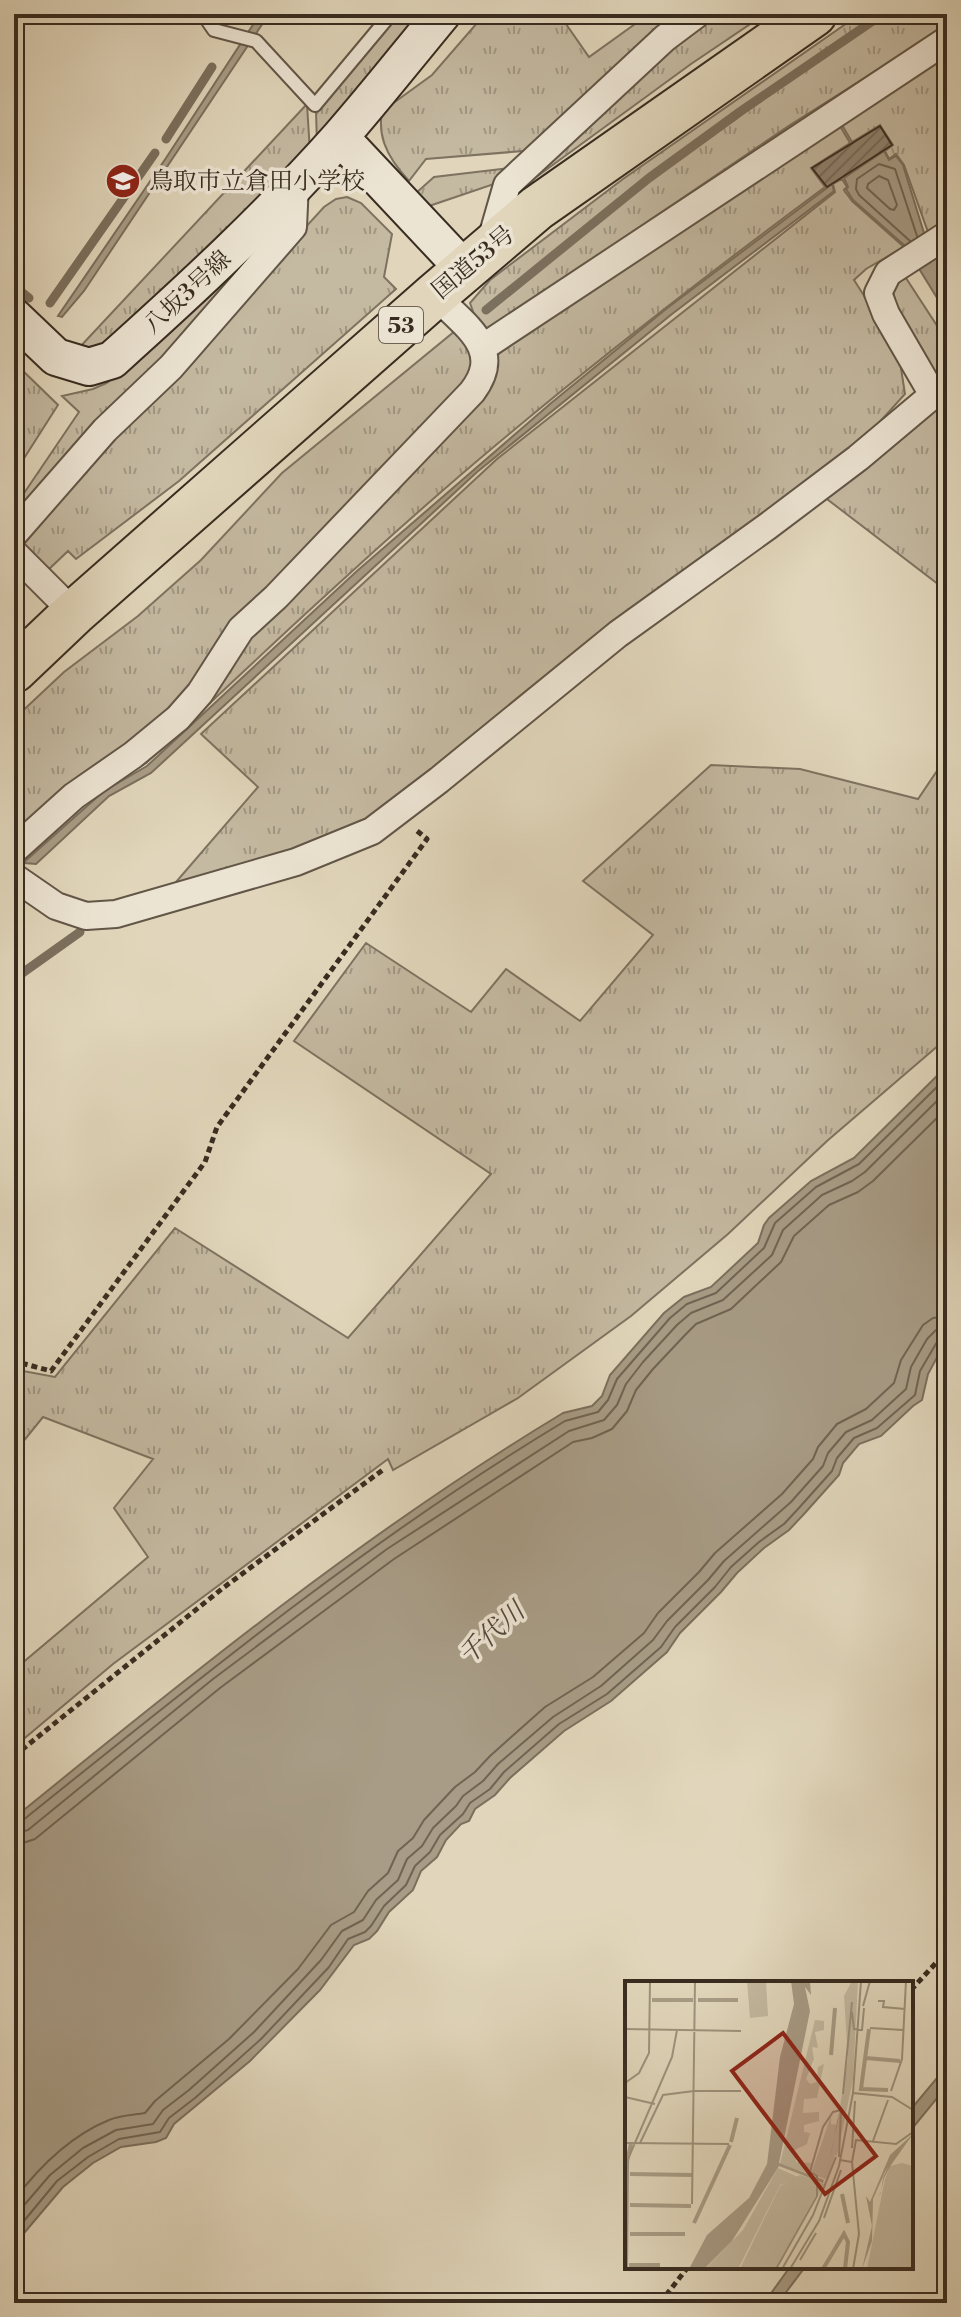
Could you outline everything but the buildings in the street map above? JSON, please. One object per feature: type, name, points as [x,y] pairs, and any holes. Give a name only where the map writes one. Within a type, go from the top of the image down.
[{"type":"highway","name":"国道53号","points":[[14,670],[74,613],[537,208],[814,14]]},
{"type":"street","name":"八坂3号線","points":[[14,317],[56,357],[89,367],[112,360],[227,256],[340,137],[442,14]]},
{"type":"street","points":[[462,272],[507,185],[665,38],[697,14]]},
{"type":"street","points":[[482,348],[947,40]]},
{"type":"street","points":[[14,850],[74,796],[133,755],[178,718],[200,693],[241,629],[276,597],[482,379],[486,364],[462,272],[340,137]]},
{"type":"street","points":[[14,534],[105,430],[171,367],[293,227],[295,184]]},
{"type":"street","points":[[14,877],[56,906],[86,916],[116,914],[296,862],[372,831],[618,634],[790,509],[933,395],[886,314],[878,293],[888,273],[944,237]]},
{"type":"street","points":[[14,553],[74,613]]},
{"type":"lane","points":[[203,14],[214,30],[256,41],[315,105],[391,14]]},
{"type":"path","points":[[14,1369],[21,1363],[51,1371],[205,1162],[217,1127],[427,839],[397,812]]},
{"type":"path","points":[[14,1756],[223,1588],[384,1469]]},
{"type":"path","points":[[913,1988],[947,1951]]},
{"type":"path","points":[[660,2303],[686,2269]]},
{"type":"green space","points":[[396,14],[420,14],[317,145],[316,111]]},
{"type":"green space","points":[[481,14],[559,14],[589,57],[649,14],[675,14],[536,150],[426,159],[409,181],[384,143],[381,123],[385,99],[392,104],[432,75],[478,22]]},
{"type":"green space","points":[[711,14],[765,14],[513,194],[695,25]]},
{"type":"green space","points":[[860,14],[947,14],[947,26],[790,125],[491,328],[483,328],[476,320],[470,303],[490,280],[623,179]]},
{"type":"green space","points":[[947,54],[947,220],[928,232],[904,165],[896,154],[889,159],[885,151],[893,145],[880,125],[852,142],[842,125]]},
{"type":"green space","points":[[307,104],[310,152],[105,344],[78,349]]},
{"type":"green space","points":[[840,126],[850,143],[811,168],[825,187],[630,336],[487,452],[329,592],[146,763],[97,793],[15,868],[14,860],[255,629],[494,376],[497,356],[508,343]]},
{"type":"green space","points":[[510,168],[503,181],[429,206],[415,194],[434,177]]},
{"type":"green space","points":[[842,179],[847,187],[844,190],[852,201],[904,247],[866,269],[854,280],[898,349],[905,394],[868,435],[599,635],[361,825],[263,864],[170,889],[258,787],[201,734],[497,459],[835,192],[833,184]]},
{"type":"green space","points":[[347,197],[361,203],[392,234],[384,277],[396,289],[179,481],[76,559],[68,551],[46,572],[18,542],[324,207],[336,199]]},
{"type":"green space","points":[[278,232],[170,352],[103,413],[14,521],[14,508],[79,412],[62,396],[107,383]]},
{"type":"green space","points":[[904,275],[947,341],[947,591],[823,496],[943,398],[898,316],[893,291]]},
{"type":"green space","points":[[455,331],[471,349],[475,374],[204,680],[14,836],[14,719],[64,672],[138,616],[201,560],[282,473]]},
{"type":"green space","points":[[19,367],[58,405],[14,474],[14,393],[20,383],[14,374]]},
{"type":"green space","points":[[947,756],[947,1038],[827,1141],[728,1234],[631,1316],[518,1398],[393,1470],[388,1459],[113,1664],[14,1747],[14,1670],[148,1557],[114,1508],[153,1459],[43,1417],[14,1453],[14,1373],[18,1370],[55,1377],[175,1228],[348,1338],[491,1174],[294,1041],[366,943],[471,1012],[506,969],[580,1021],[653,935],[583,881],[711,765],[800,769],[918,799]]},
{"type":"water","points":[[260,14],[269,14],[84,291],[62,317],[58,316],[166,158]]},
{"type":"water","points":[[884,151],[889,160],[896,156],[903,165],[924,233],[947,263],[947,314],[905,246],[853,200],[846,189],[844,178]]},
{"type":"water","points":[[832,184],[834,191],[672,314],[477,472],[151,773],[109,796],[36,864],[23,863],[104,791],[147,766],[357,571],[550,404],[666,309]]},
{"type":"water","name":"千代川","points":[[947,1066],[947,1339],[928,1374],[922,1400],[881,1436],[859,1444],[843,1463],[839,1475],[804,1514],[737,1573],[680,1633],[667,1652],[611,1701],[564,1731],[495,1795],[475,1809],[469,1821],[461,1824],[446,1840],[437,1857],[421,1871],[413,1890],[389,1912],[377,1931],[369,1939],[354,1945],[320,1990],[250,2061],[174,2124],[166,2138],[121,2147],[93,2163],[63,2187],[14,2245],[14,1818],[214,1658],[350,1555],[490,1458],[563,1413],[592,1406],[602,1396],[610,1375],[664,1313],[684,1297],[711,1287],[758,1243],[769,1218],[811,1181],[854,1158]]},
{"type":"water","points":[[947,2066],[947,2086],[913,2128],[913,2107]]},
{"type":"water","points":[[789,2269],[804,2269],[778,2303],[764,2303]]},
{"type":"waterway","points":[[486,310],[649,178],[883,14]]},
{"type":"waterway","points":[[166,139],[212,67]]},
{"type":"waterway","points":[[50,303],[155,153]]},
{"type":"waterway","points":[[14,286],[29,298]]},
{"type":"waterway","points":[[14,979],[80,932]]},
{"type":"place","name":"鳥取市立倉田小学校","points":[[123,181]]}]
